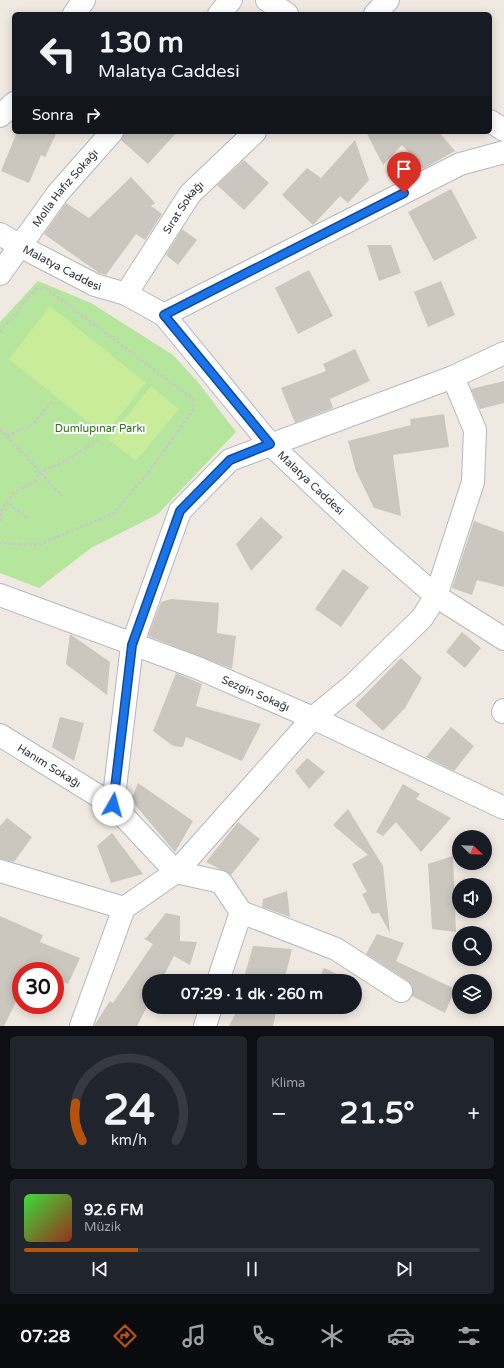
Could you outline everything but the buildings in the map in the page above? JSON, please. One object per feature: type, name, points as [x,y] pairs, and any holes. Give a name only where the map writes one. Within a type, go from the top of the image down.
[{"type":"street","points":[[75,12],[84,0]]},
{"type":"street","points":[[221,12],[231,0]]},
{"type":"street","points":[[267,0],[284,12]]},
{"type":"street","points":[[377,12],[388,0]]},
{"type":"street","points":[[0,116],[12,105]]},
{"type":"street","points":[[492,123],[504,130]]},
{"type":"street","name":"Molla Hafız Sokağı","points":[[20,246],[58,193],[110,134]]},
{"type":"street","name":"Sırat Sokağı","points":[[126,294],[190,194],[253,134]]},
{"type":"street","points":[[164,315],[460,164],[504,152]]},
{"type":"street","points":[[0,234],[20,246]]},
{"type":"street","name":"Malatya Caddesi","points":[[0,274],[20,246],[95,285],[126,294],[164,315],[270,444],[374,542],[436,596],[504,639]]},
{"type":"street","points":[[113,805],[132,645],[180,511],[230,460],[453,377],[504,353]]},
{"type":"street","points":[[81,1026],[124,908],[176,872],[313,718],[353,685],[422,618],[436,596],[473,482],[475,430],[453,377]]},
{"type":"street","name":"Sezgin Sokağı","points":[[0,595],[132,645],[198,668],[313,718],[504,808]]},
{"type":"street","name":"Hanım Sokağı","points":[[0,735],[113,805],[176,872]]},
{"type":"street","points":[[0,871],[124,908]]},
{"type":"street","points":[[176,872],[220,882],[241,912],[336,949],[401,991]]},
{"type":"street","points":[[220,974],[241,912]]},
{"type":"street","points":[[205,1026],[209,1014]]},
{"type":"path","points":[[0,332],[36,289],[46,288],[193,399],[193,410],[147,474],[114,513],[38,545],[0,543]]},
{"type":"path","points":[[7,436],[33,424],[51,402]]},
{"type":"path","points":[[0,429],[62,496]]},
{"type":"path","points":[[1,521],[2,509],[15,492],[34,482],[41,472],[68,460],[98,439]]},
{"type":"path","points":[[7,502],[27,518]]},
{"type":"green space","name":"Dumlupınar Parkı","points":[[38,281],[91,303],[173,355],[197,381],[236,432],[158,514],[91,548],[39,588],[0,573],[0,322]]},
{"type":"green space","points":[[50,306],[146,383],[104,435],[9,359]]},
{"type":"green space","points":[[151,386],[179,409],[136,461],[108,439]]},
{"type":"route","points":[[113,805],[132,645],[180,511],[230,460],[270,444],[164,315],[404,193]]}]
